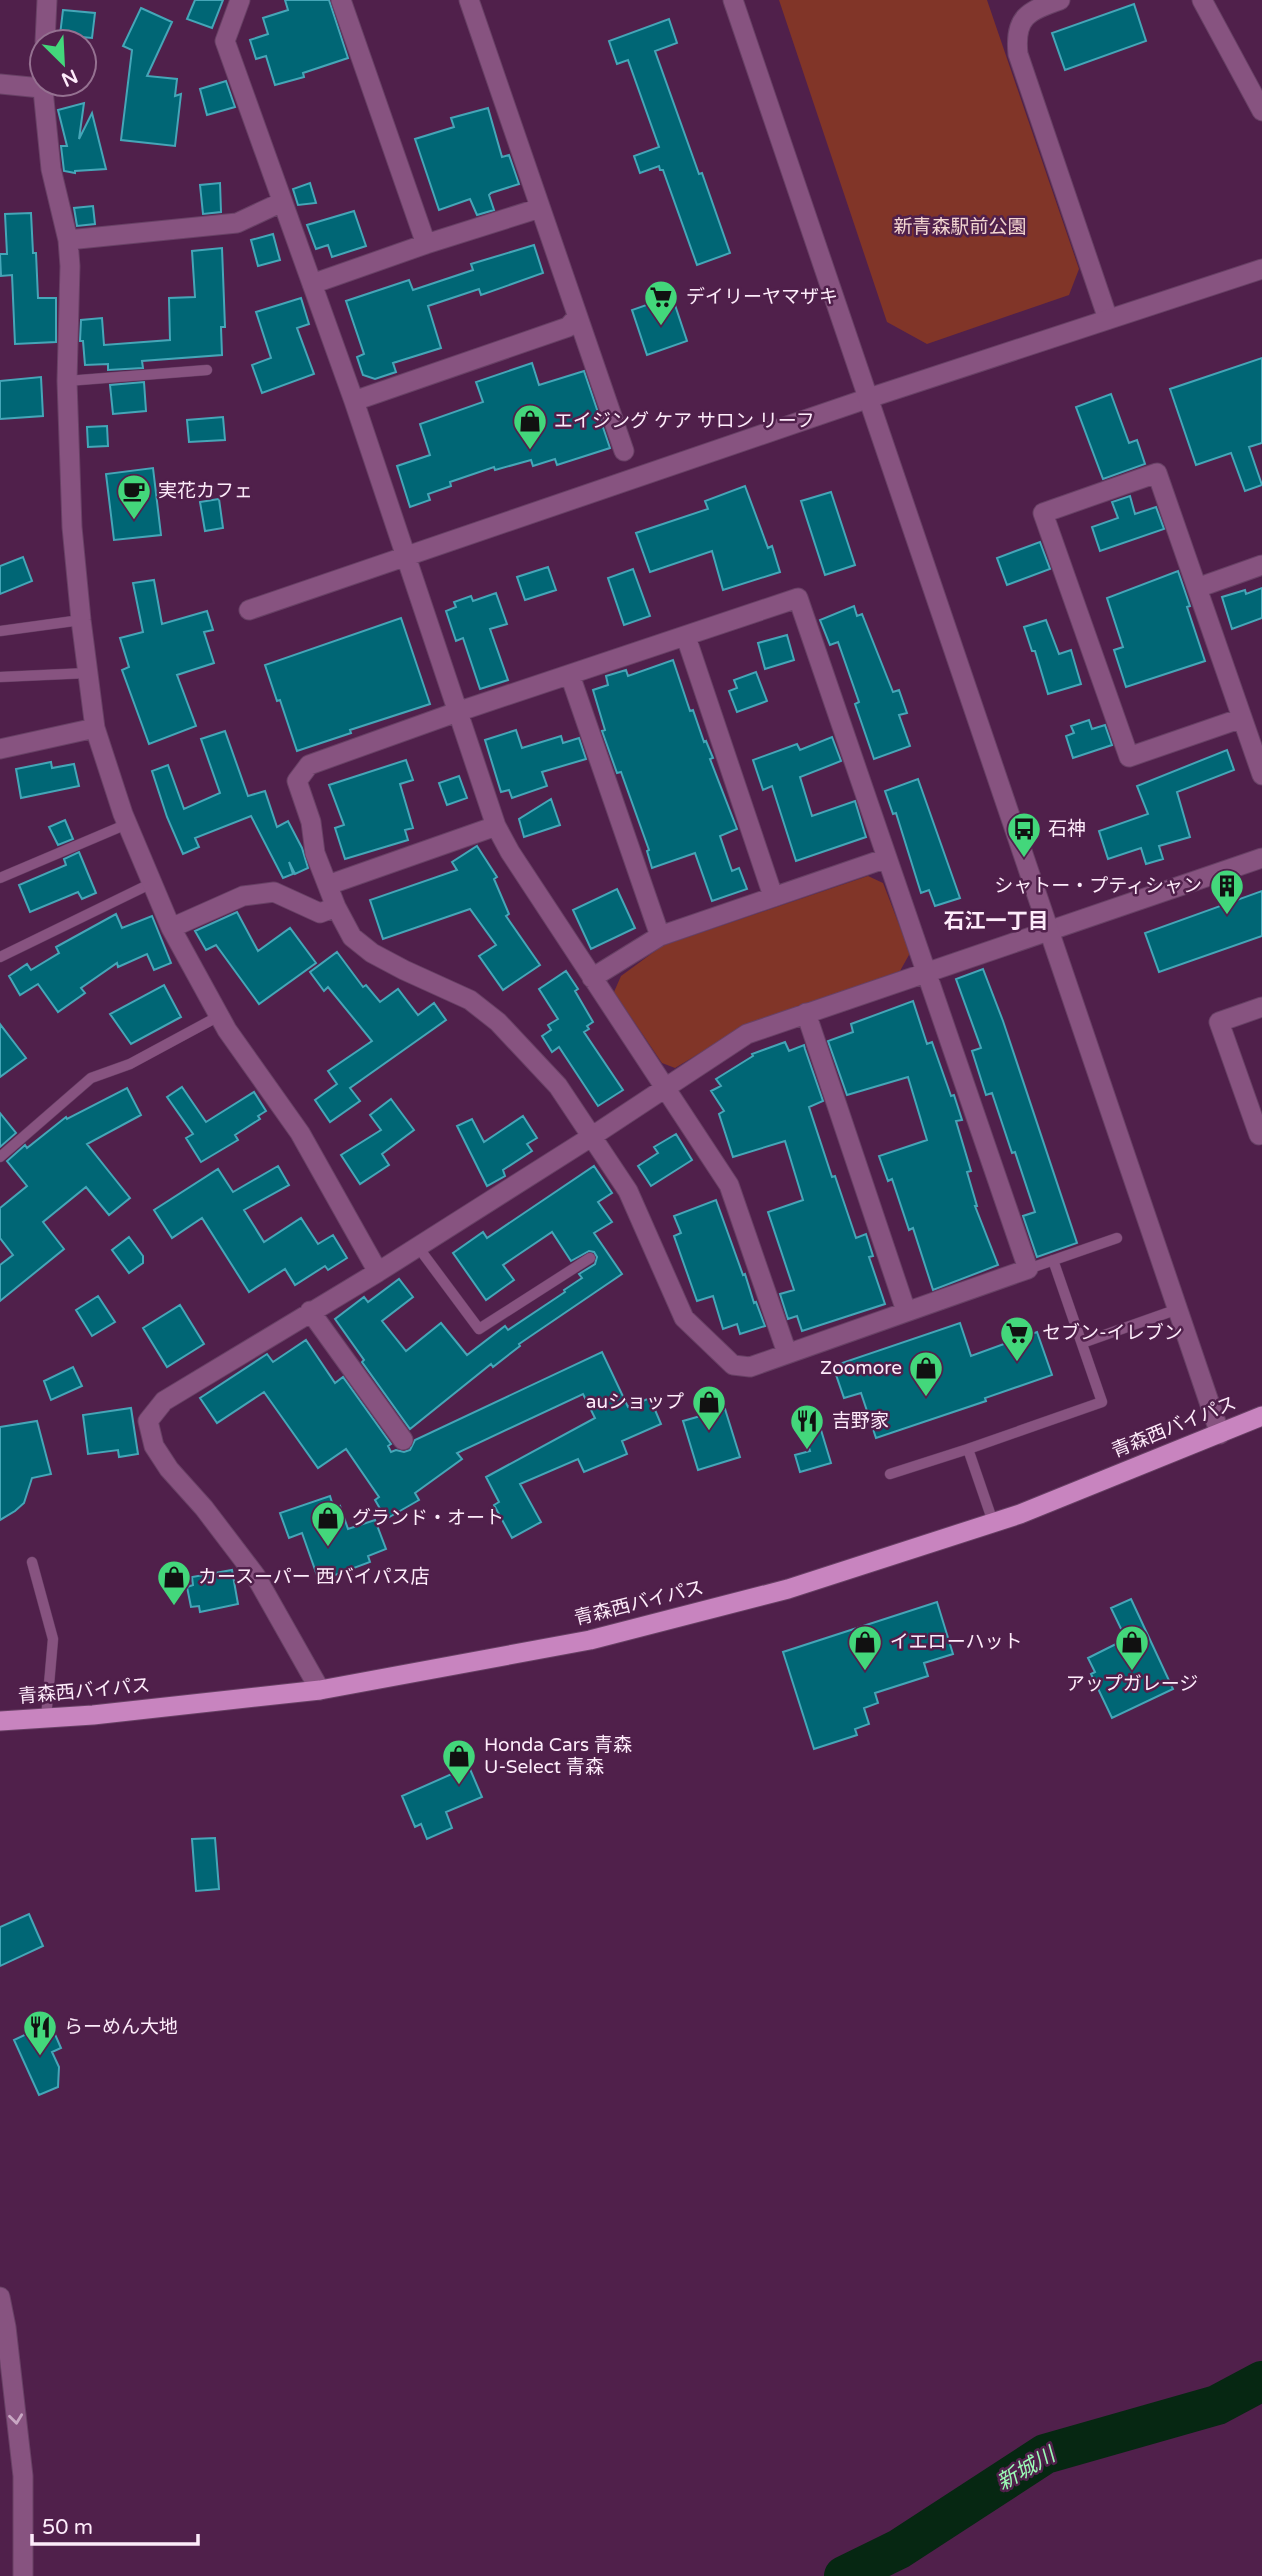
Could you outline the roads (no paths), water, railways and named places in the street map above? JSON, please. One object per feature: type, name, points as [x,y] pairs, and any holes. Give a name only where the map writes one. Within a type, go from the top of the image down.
[{"type":"highway","name":"青森西バイパス","points":[[0,1721],[93,1715],[320,1690],[590,1640],[788,1589],[993,1522],[1262,1416]]},
{"type":"street","points":[[46,28],[47,0]]},
{"type":"street","points":[[240,0],[225,41],[354,401],[496,826],[510,852],[729,1185],[787,1353]]},
{"type":"street","points":[[341,0],[426,244]]},
{"type":"street","points":[[469,0],[624,451]]},
{"type":"street","points":[[733,0],[1220,1434]]},
{"type":"street","points":[[1060,0],[1041,6],[1024,16],[1016,35],[1018,54],[1108,319]]},
{"type":"street","points":[[1202,0],[1262,111]]},
{"type":"street","points":[[0,84],[28,84]]},
{"type":"street","points":[[43,98],[51,169],[68,240],[70,267],[67,381],[72,527],[95,727],[127,824],[172,928],[219,1016],[300,1133],[378,1272]]},
{"type":"street","points":[[68,240],[237,223],[282,202]]},
{"type":"street","points":[[312,284],[540,208]]},
{"type":"street","points":[[249,610],[869,398],[1262,269]]},
{"type":"street","points":[[354,401],[568,327],[578,317]]},
{"type":"street","points":[[1242,718],[1129,758],[1042,513],[1157,473],[1262,775]]},
{"type":"street","points":[[1197,588],[1262,565]]},
{"type":"street","points":[[798,598],[1028,1269],[750,1367],[733,1365],[684,1318],[676,1306],[653,1245],[628,1191],[558,1086],[498,1022],[470,1000],[372,953],[352,937],[336,907],[315,853],[312,822],[297,781],[309,765],[457,712],[798,598]]},
{"type":"street","points":[[685,637],[773,896]]},
{"type":"street","points":[[570,675],[660,936]]},
{"type":"street","points":[[0,749],[95,727]]},
{"type":"street","points":[[328,885],[496,826]]},
{"type":"street","points":[[320,1690],[255,1575],[153,1446],[148,1421],[164,1401],[418,1247],[592,1137],[747,1034],[1262,858]]},
{"type":"street","points":[[592,978],[660,936],[887,859]]},
{"type":"street","points":[[172,928],[243,896],[274,892],[320,913],[336,907]]},
{"type":"street","points":[[1262,1007],[1219,1022],[1259,1135],[1262,1134]]},
{"type":"street","points":[[806,1013],[906,1311]]},
{"type":"street","points":[[310,1311],[403,1440]]},
{"type":"street","points":[[0,2297],[23,2476],[26,2573]]},
{"type":"lane","points":[[67,381],[207,370]]},
{"type":"lane","points":[[0,631],[81,620]]},
{"type":"lane","points":[[0,677],[88,673]]},
{"type":"lane","points":[[0,878],[127,824]]},
{"type":"lane","points":[[0,957],[152,883]]},
{"type":"lane","points":[[0,1157],[91,1078],[130,1063],[219,1016]]},
{"type":"lane","points":[[1028,1269],[1116,1238]]},
{"type":"lane","points":[[418,1247],[479,1329],[590,1258]]},
{"type":"lane","points":[[890,1474],[1102,1402],[1053,1260]]},
{"type":"lane","points":[[1082,1343],[1178,1309]]},
{"type":"lane","points":[[968,1449],[993,1522]]},
{"type":"lane","points":[[32,1562],[53,1639],[46,1718]]},
{"type":"waterway","name":"新城川","points":[[844,2576],[899,2549],[1045,2454],[1217,2405],[1262,2381]]},
{"type":"place","name":"デイリーヤマザキ","points":[[661,327]]},
{"type":"place","name":"エイジング ケア サロン リーフ","points":[[530,451]]},
{"type":"place","name":"実花カフェ","points":[[134,521]]},
{"type":"place","name":"石神","points":[[1024,859]]},
{"type":"place","name":"シャトー・プティシャン","points":[[1227,916]]},
{"type":"place","name":"セブン-イレブン","points":[[1017,1363]]},
{"type":"place","name":"Zoomore","points":[[926,1398]]},
{"type":"place","name":"auショップ","points":[[709,1432]]},
{"type":"place","name":"吉野家","points":[[807,1451]]},
{"type":"place","name":"グランド・オート","points":[[328,1548]]},
{"type":"place","name":"カースーパー 西バイパス店","points":[[174,1607]]},
{"type":"place","name":"イエローハット","points":[[865,1672]]},
{"type":"place","name":"アップガレージ","points":[[1132,1672]]},
{"type":"place","name":"Honda Cars 青森 U-Select 青森","points":[[459,1786]]},
{"type":"place","name":"らーめん大地","points":[[40,2057]]},
{"type":"district","name":"石江一丁目","points":[[996,921]]},
{"type":"park label","name":"新青森駅前公園","points":[[960,227]]}]
